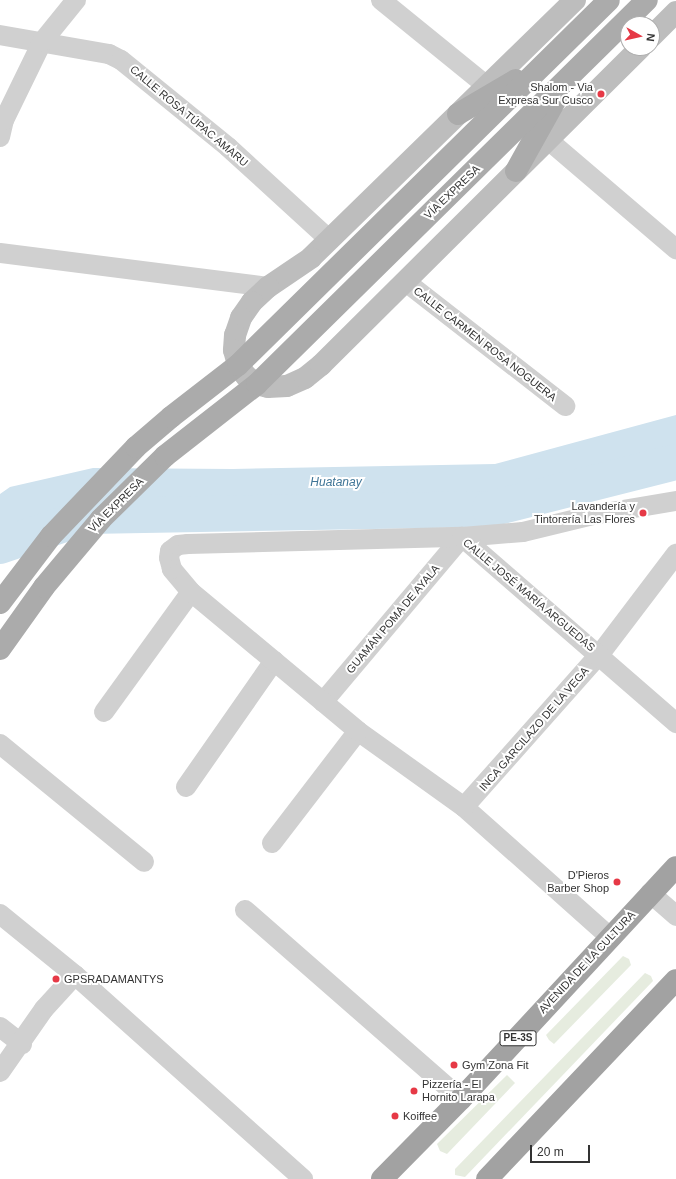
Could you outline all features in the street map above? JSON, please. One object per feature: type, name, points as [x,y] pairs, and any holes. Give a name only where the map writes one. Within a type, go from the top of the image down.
[{"type":"highway","name":"AVENIDA DE LA CULTURA","points":[[387,1177],[611,938],[650,893],[676,866]]},
{"type":"highway","points":[[487,1179],[676,980]]},
{"type":"main road","points":[[575,0],[311,258],[268,287],[252,302],[241,318],[235,335],[234,350],[238,366],[246,376],[257,384],[268,387],[288,386],[305,378],[406,282],[547,139],[632,56]]},
{"type":"main road","points":[[0,603],[51,536],[136,447],[171,417],[238,366],[608,0]]},
{"type":"main road","name":"VÍA EXPRESA","points":[[0,649],[44,587],[101,519],[165,456],[257,384],[647,0]]},
{"type":"main road","points":[[660,28],[676,12]]},
{"type":"main road","points":[[458,114],[546,62]]},
{"type":"main road","points":[[516,171],[569,77]]},
{"type":"street","points":[[0,137],[4,120],[42,42],[76,0]]},
{"type":"street","points":[[381,0],[487,86]]},
{"type":"street","name":"CALLE ROSA TÚPAC AMARU","points":[[0,35],[109,54],[121,60],[228,147],[330,240]]},
{"type":"street","points":[[547,139],[676,249]]},
{"type":"street","points":[[0,253],[268,287]]},
{"type":"street","name":"CALLE CARMEN ROSA NOGUERA","points":[[406,282],[565,406]]},
{"type":"street","points":[[462,537],[523,532],[593,515],[676,501]]},
{"type":"street","name":"CALLE JOSÉ MARÍA ARGUEDAS","points":[[191,592],[172,568],[168,558],[170,551],[178,545],[462,537],[600,654],[676,723]]},
{"type":"street","name":"GUAMÁN POMA DE AYALA","points":[[323,702],[462,537]]},
{"type":"street","name":"INCA GARCILAZO DE LA VEGA","points":[[464,807],[600,654],[676,554]]},
{"type":"street","points":[[104,712],[191,592],[358,731],[464,807],[611,938]]},
{"type":"street","points":[[186,787],[274,661]]},
{"type":"street","points":[[272,843],[358,731]]},
{"type":"street","points":[[0,744],[144,862]]},
{"type":"street","points":[[650,893],[676,916]]},
{"type":"street","points":[[246,910],[460,1098]]},
{"type":"street","points":[[0,914],[75,975],[303,1179]]},
{"type":"street","points":[[0,1072],[22,1044],[44,1009],[75,975]]},
{"type":"street","points":[[0,1027],[22,1044]]},
{"type":"shaded area","points":[[623,956],[629,959],[631,965],[554,1044],[549,1040],[546,1035]]},
{"type":"shaded area","points":[[645,973],[651,976],[653,981],[465,1177],[455,1175],[455,1169]]},
{"type":"shaded area","points":[[507,1075],[515,1083],[447,1154],[440,1151],[437,1144]]},
{"type":"water","name":"Huatanay","points":[[676,415],[676,462],[490,509],[89,516],[0,546],[0,494],[10,487],[93,468],[233,469],[495,464]]},
{"type":"waterway","points":[[0,546],[88,516],[490,509],[676,462]]},
{"type":"place","name":"Shalom - Via Expresa Sur Cusco","points":[[601,94]]},
{"type":"place","name":"Lavandería y Tintorería Las Flores","points":[[643,513]]},
{"type":"place","name":"D'Pieros Barber Shop","points":[[617,882]]},
{"type":"place","name":"GPSRADAMANTYS","points":[[56,979]]},
{"type":"place","name":"Gym Zona Fit","points":[[454,1065]]},
{"type":"place","name":"Pizzería - El Hornito Larapa","points":[[414,1091]]},
{"type":"place","name":"Koiffee","points":[[395,1116]]}]
